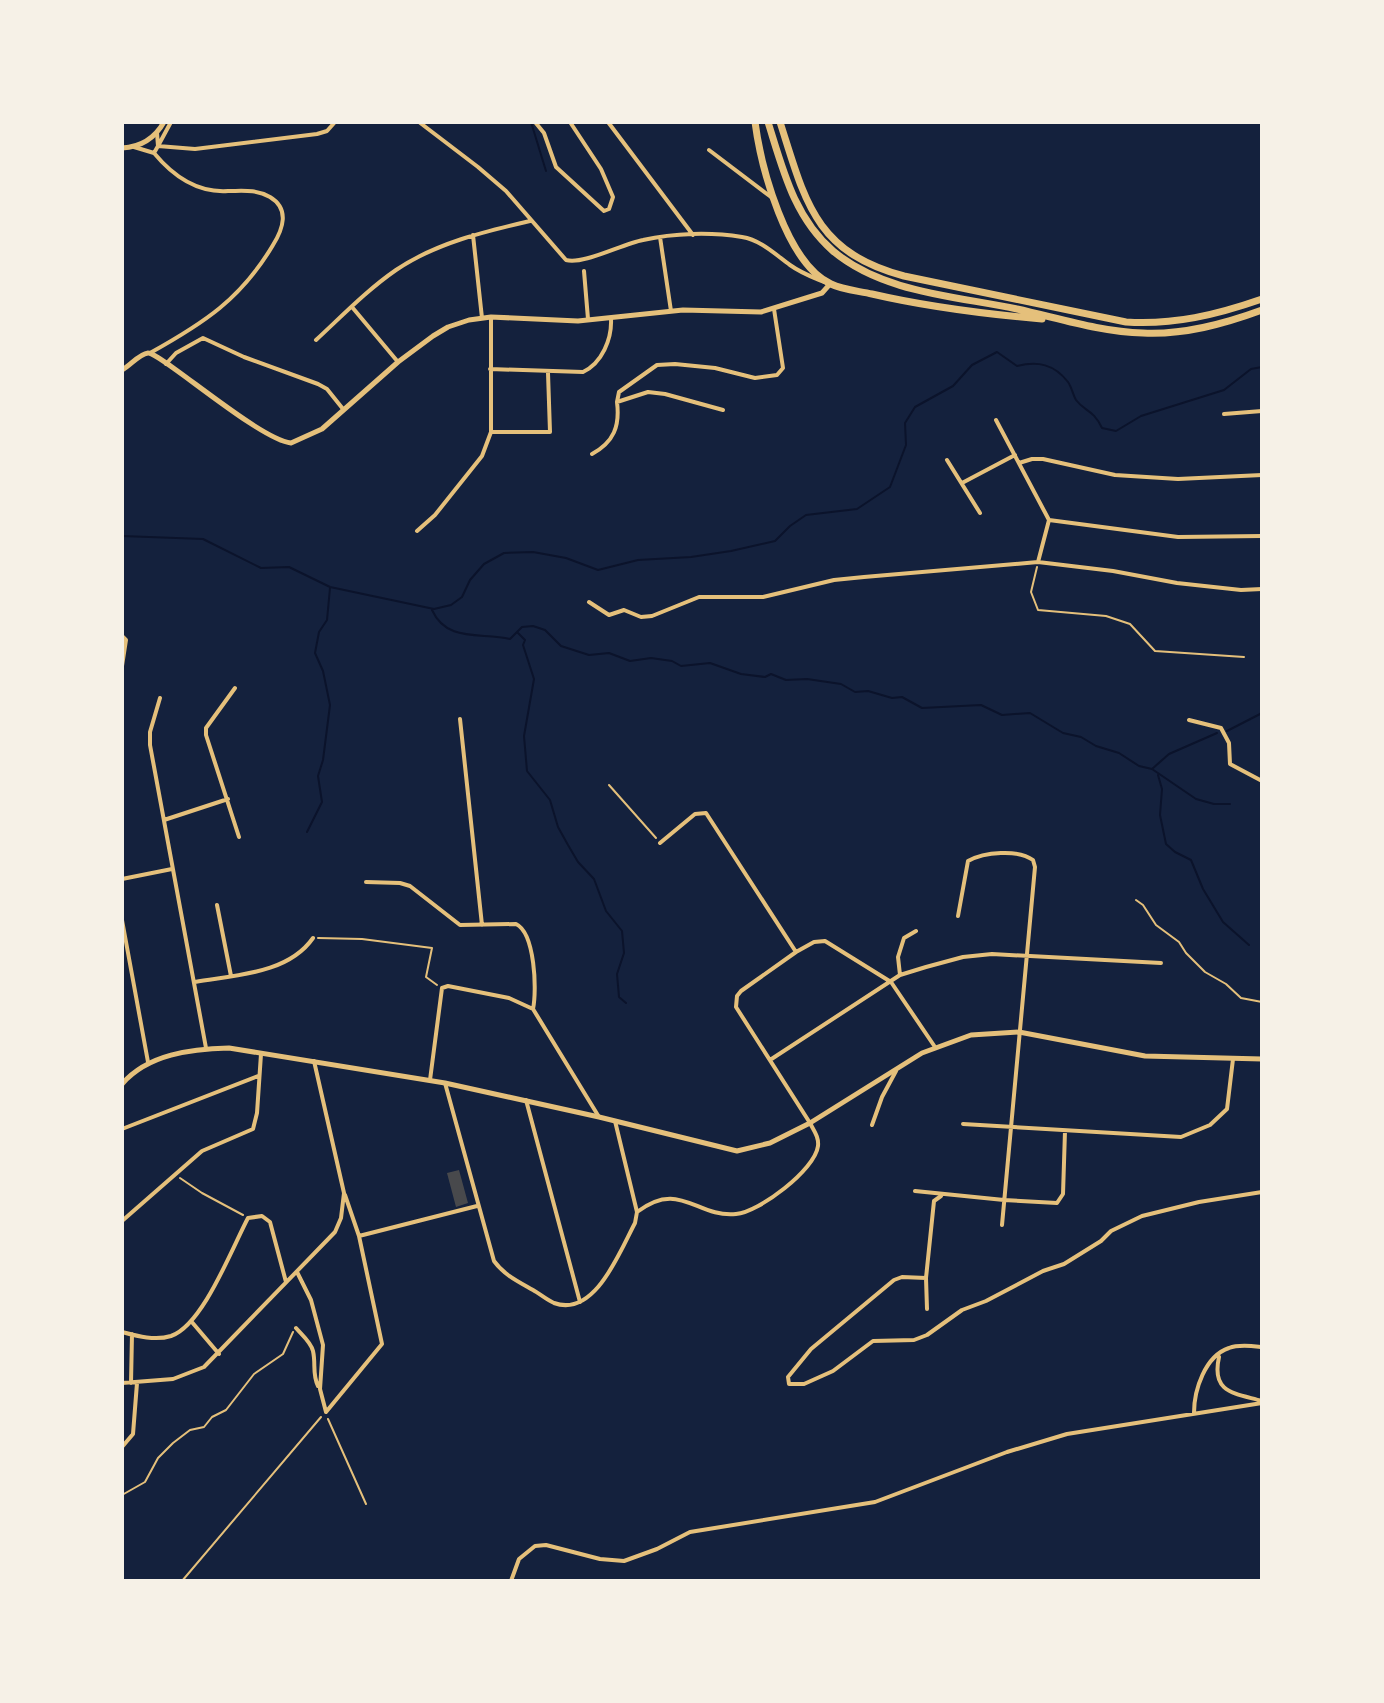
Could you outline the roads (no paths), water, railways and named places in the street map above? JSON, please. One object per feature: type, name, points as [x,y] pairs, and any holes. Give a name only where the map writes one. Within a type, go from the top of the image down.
[{"type":"highway","points":[[755,122],[759,152],[788,234],[800,253],[830,284],[932,306],[1076,322]]},
{"type":"highway","points":[[768,122],[798,208],[824,242],[855,267],[879,278],[917,289],[1129,332],[1166,333],[1226,323],[1262,310]]},
{"type":"highway","points":[[780,122],[800,189],[820,223],[848,251],[892,273],[1126,322],[1160,323],[1196,319],[1262,299]]},
{"type":"street","points":[[134,147],[157,133],[164,122]]},
{"type":"street","points":[[154,153],[171,122]]},
{"type":"street","points":[[158,146],[195,149],[317,134],[327,131],[335,122]]},
{"type":"street","points":[[150,353],[284,442],[299,441],[322,429],[398,362],[448,327],[491,317],[578,321],[671,311],[741,313],[774,309],[822,293],[830,284],[807,276],[749,239],[693,235],[660,237],[624,244],[583,261],[566,260],[506,191],[419,122]]},
{"type":"street","points":[[535,122],[544,133],[556,167],[604,211],[609,209],[613,197],[596,161],[570,122]]},
{"type":"street","points":[[608,122],[693,235]]},
{"type":"street","points":[[157,133],[158,146]]},
{"type":"street","points":[[122,148],[134,147],[154,153],[173,172],[207,191],[250,190],[268,196],[278,205],[283,219],[278,237],[257,272],[241,291],[195,328],[122,370]]},
{"type":"street","points":[[709,150],[774,199]]},
{"type":"street","points":[[316,340],[395,271],[413,260],[473,235],[531,221]]},
{"type":"street","points":[[473,235],[482,318]]},
{"type":"street","points":[[660,237],[671,311]]},
{"type":"street","points":[[584,271],[588,319]]},
{"type":"street","points":[[352,307],[398,362]]},
{"type":"street","points":[[592,454],[614,437],[619,418],[619,392],[657,365],[715,368],[755,378],[777,375],[783,368],[774,309]]},
{"type":"street","points":[[417,531],[435,515],[482,456],[491,432],[491,317]]},
{"type":"street","points":[[490,369],[583,372],[591,368],[608,341],[611,319]]},
{"type":"street","points":[[166,364],[176,353],[203,338],[244,357],[318,384],[327,389],[343,409]]},
{"type":"street","points":[[491,432],[550,432],[548,373]]},
{"type":"street","points":[[617,402],[648,392],[723,410]]},
{"type":"street","points":[[1224,414],[1262,411]]},
{"type":"street","points":[[996,420],[1049,520],[1038,562]]},
{"type":"street","points":[[962,483],[1015,455]]},
{"type":"street","points":[[1019,463],[1043,459],[1115,475],[1178,479],[1262,475]]},
{"type":"street","points":[[947,460],[980,513]]},
{"type":"street","points":[[1049,520],[1178,537],[1262,536]]},
{"type":"street","points":[[589,602],[609,615],[624,610],[641,617],[652,616],[699,597],[763,597],[849,578],[1038,562],[1177,583],[1241,590],[1262,589]]},
{"type":"street","points":[[122,636],[126,640],[122,666]]},
{"type":"street","points":[[235,688],[206,728],[210,753],[239,837]]},
{"type":"street","points":[[160,698],[150,732],[155,780],[206,1048]]},
{"type":"street","points":[[460,719],[482,925]]},
{"type":"street","points":[[1189,720],[1221,728],[1229,743],[1230,764],[1262,781]]},
{"type":"street","points":[[164,820],[228,799]]},
{"type":"street","points":[[660,843],[695,814],[703,812],[709,816],[796,952]]},
{"type":"street","points":[[958,916],[968,861],[999,853],[1029,857],[1035,867],[1002,1225]]},
{"type":"street","points":[[122,879],[172,869]]},
{"type":"street","points":[[366,882],[410,886],[460,925],[516,924],[523,928],[527,935],[536,996],[533,1009]]},
{"type":"street","points":[[217,905],[231,976]]},
{"type":"street","points":[[122,920],[148,1062]]},
{"type":"street","points":[[900,975],[898,957],[904,938],[916,931]]},
{"type":"street","points":[[195,982],[275,967],[296,957],[313,938]]},
{"type":"street","points":[[637,1212],[649,1202],[668,1198],[728,1215],[752,1210],[765,1203],[806,1168],[816,1154],[819,1144],[810,1123],[744,1022],[735,1001],[741,991],[814,942],[825,941],[891,982],[935,1047]]},
{"type":"street","points":[[770,1060],[900,975],[963,957],[1026,954],[1161,963]]},
{"type":"street","points":[[430,1080],[442,988],[448,986],[509,998],[533,1009],[599,1117]]},
{"type":"street","points":[[122,1084],[148,1062],[206,1048],[229,1048],[445,1083],[737,1151],[770,1143],[810,1123],[935,1047],[971,1035],[1019,1032],[1117,1052],[1262,1059]]},
{"type":"street","points":[[122,1221],[202,1151],[253,1129],[261,1054]]},
{"type":"street","points":[[963,1124],[1181,1137],[1219,1118],[1227,1109],[1233,1059]]},
{"type":"street","points":[[296,1328],[314,1353],[313,1375],[326,1412],[382,1344],[359,1236],[344,1193],[314,1061]]},
{"type":"street","points":[[872,1125],[897,1069]]},
{"type":"street","points":[[122,1129],[258,1076]]},
{"type":"street","points":[[445,1083],[494,1261],[498,1267],[554,1303],[580,1302],[600,1286],[635,1223],[637,1212],[615,1121]]},
{"type":"street","points":[[526,1100],[580,1302]]},
{"type":"street","points":[[915,1191],[1053,1204],[1063,1194],[1065,1131]]},
{"type":"street","points":[[926,1278],[902,1277],[894,1280],[811,1349],[788,1377],[789,1384],[804,1384],[833,1371],[873,1341],[914,1340],[927,1335],[962,1310],[1064,1264],[1101,1241],[1111,1231],[1142,1216],[1199,1202],[1262,1192]]},
{"type":"street","points":[[122,1383],[187,1375],[204,1367],[335,1232],[341,1218],[344,1193]]},
{"type":"street","points":[[927,1309],[926,1278],[934,1201],[942,1195]]},
{"type":"street","points":[[359,1236],[477,1206]]},
{"type":"street","points":[[122,1332],[157,1338],[168,1337],[183,1329],[208,1296],[248,1218],[262,1216],[270,1222],[286,1282]]},
{"type":"street","points":[[297,1272],[311,1300],[323,1345],[320,1389]]},
{"type":"street","points":[[191,1321],[219,1354]]},
{"type":"street","points":[[122,1447],[133,1434],[132,1334]]},
{"type":"street","points":[[1194,1413],[1198,1383],[1211,1362],[1232,1347],[1262,1347]]},
{"type":"street","points":[[1220,1354],[1217,1374],[1220,1384],[1236,1394],[1262,1402]]},
{"type":"street","points":[[511,1581],[519,1559],[535,1546],[546,1545],[600,1559],[624,1561],[690,1532],[875,1502],[1007,1452],[1067,1434],[1262,1402]]},
{"type":"waterway","points":[[531,122],[546,171]]},
{"type":"waterway","points":[[122,536],[203,539],[261,568],[289,567],[330,587],[434,609],[451,605],[462,597],[470,580],[484,564],[504,553],[533,552],[566,558],[598,570],[638,560],[691,557],[775,541],[806,515],[857,509],[890,487],[906,445],[905,423],[915,407],[953,386],[972,365],[997,352],[1017,366],[1039,364],[1057,371],[1068,382],[1079,404],[1095,417],[1102,428],[1116,431],[1141,416],[1224,390],[1251,369],[1262,367]]},
{"type":"waterway","points":[[307,832],[322,802],[318,776],[330,705],[323,671],[315,653],[319,632],[327,620],[330,588]]},
{"type":"waterway","points":[[432,610],[446,627],[466,634],[510,639],[522,627],[533,626],[545,630],[561,646],[589,655],[609,653],[630,661],[651,658],[672,661],[681,666],[710,663],[741,674],[765,677],[771,674],[786,680],[807,679],[841,684],[855,692],[902,697],[922,708],[981,705],[1002,715],[1030,713],[1063,733],[1081,737],[1096,746],[1119,753],[1139,766],[1152,769],[1196,799],[1230,804]]},
{"type":"waterway","points":[[518,633],[525,640],[523,645],[534,679],[524,736],[527,771],[550,800],[558,827],[578,862],[594,879],[606,911],[622,931],[624,953],[617,974],[619,997],[626,1003]]},
{"type":"waterway","points":[[1227,731],[1262,713]]},
{"type":"waterway","points":[[1152,769],[1169,754],[1217,733]]},
{"type":"waterway","points":[[1158,775],[1162,789],[1160,815],[1166,844],[1191,860],[1203,889],[1223,922],[1249,945]]}]
